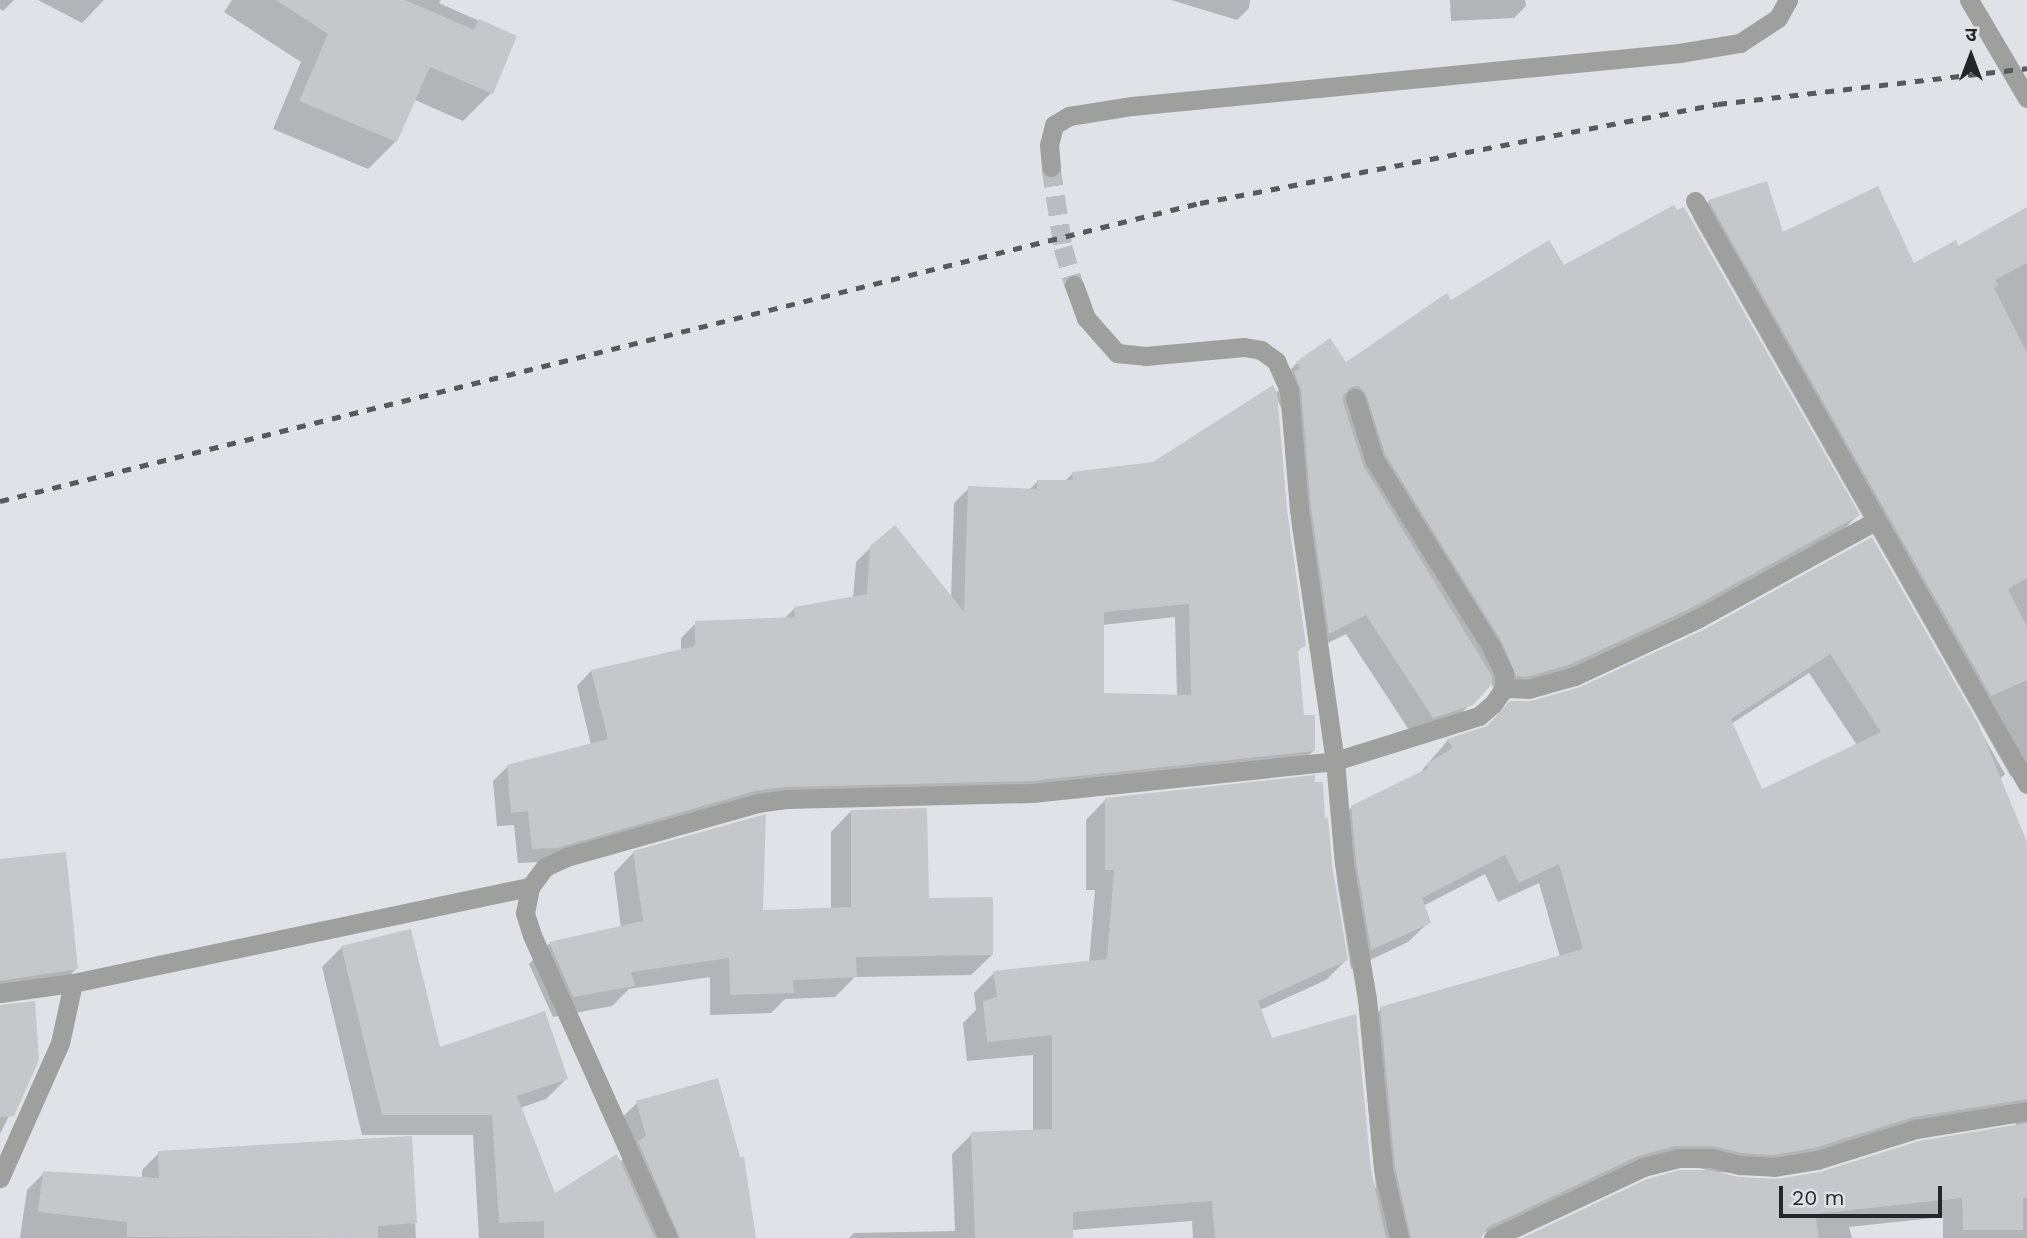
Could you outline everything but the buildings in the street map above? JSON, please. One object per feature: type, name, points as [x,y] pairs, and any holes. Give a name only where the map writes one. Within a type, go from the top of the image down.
[{"type":"street","points":[[1051,167],[1049,145],[1054,125],[1069,116],[1132,106],[1338,89],[1703,49],[1740,43],[1778,18],[1788,0]]},
{"type":"street","points":[[1969,0],[2027,98]]},
{"type":"street","points":[[1695,201],[2027,784]]},
{"type":"street","points":[[1074,285],[1086,318],[1117,353],[1145,356],[1244,347],[1261,350],[1276,361],[1289,390],[1299,509],[1335,761],[1344,863],[1367,999],[1383,1169],[1399,1238]]},
{"type":"street","points":[[668,1238],[532,935],[525,913],[530,887],[545,867],[566,857],[758,803],[786,799],[1032,793],[1335,761],[1479,716],[1493,704],[1504,688],[1504,673],[1492,648],[1374,459],[1355,398]]},
{"type":"street","points":[[1504,688],[1528,689],[1575,676],[1697,620],[1877,520]]},
{"type":"street","points":[[0,993],[74,983],[530,887]]},
{"type":"street","points":[[0,1178],[60,1043],[74,983]]},
{"type":"street","points":[[1493,1238],[1643,1167],[1678,1158],[1711,1158],[1740,1165],[1774,1167],[1817,1160],[1916,1129],[2027,1111]]},
{"type":"tunnel","points":[[1051,167],[1063,247],[1074,285]]},
{"type":"railway","points":[[0,501],[1200,203],[1718,104],[2027,68]]}]
